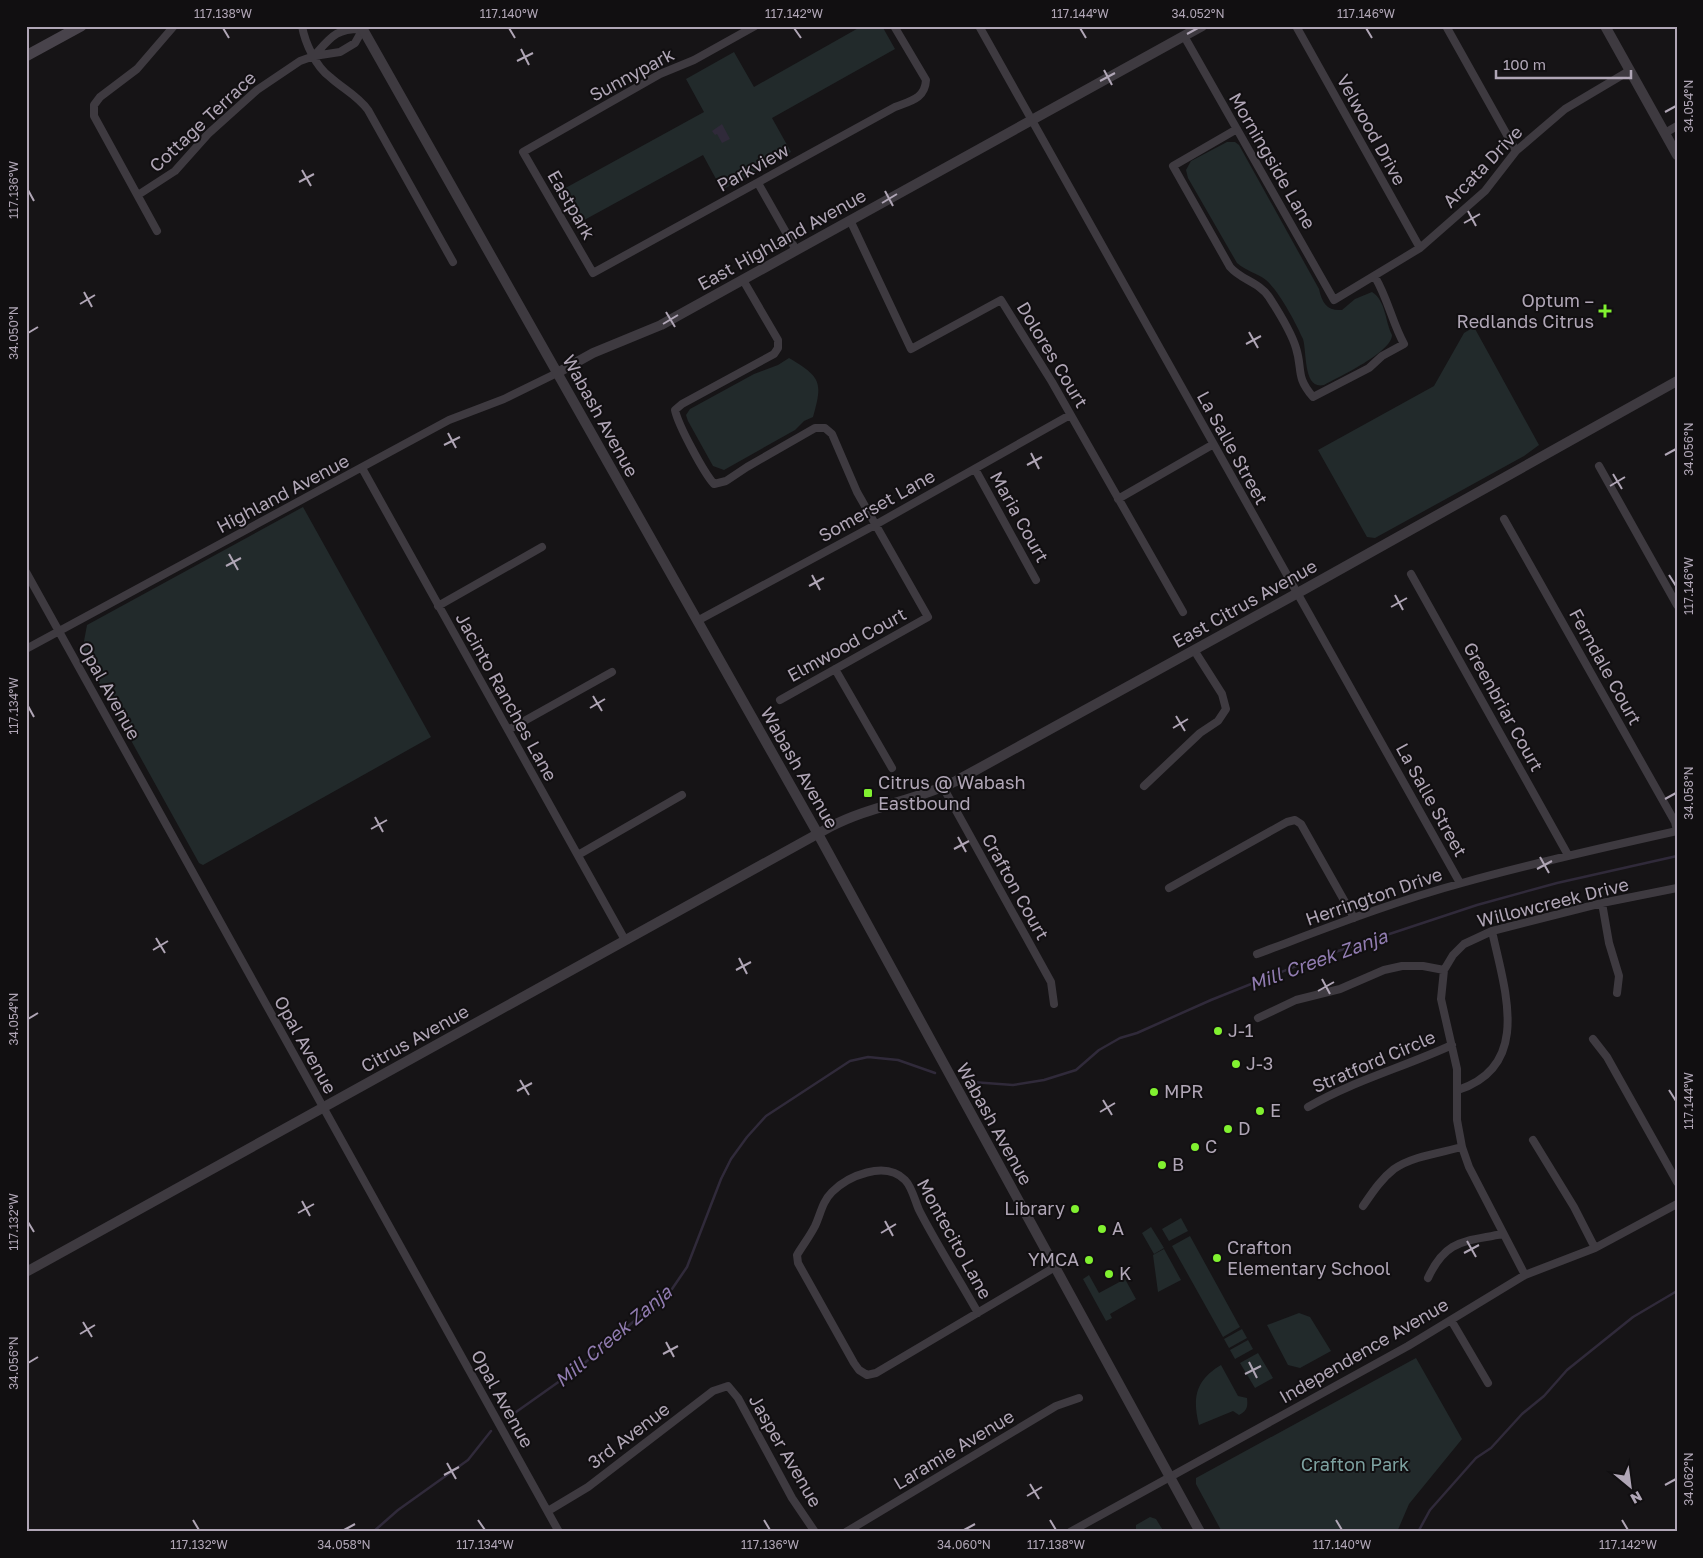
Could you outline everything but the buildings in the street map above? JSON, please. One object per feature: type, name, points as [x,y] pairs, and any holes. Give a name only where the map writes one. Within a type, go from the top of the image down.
[{"type":"main road","points":[[26,56],[81,26]]},
{"type":"street","points":[[157,231],[94,116],[94,106],[100,97],[137,69],[174,26]]},
{"type":"street","points":[[302,26],[303,35],[324,72],[361,99],[453,262]]},
{"type":"street","name":"Sunnypark","points":[[523,152],[660,74],[694,60],[755,26]]},
{"type":"street","name":"Parkview","points":[[593,273],[895,108],[921,96],[925,89],[926,80],[894,26]]},
{"type":"street","name":"La Salle Street","points":[[979,26],[1212,446],[1460,883]]},
{"type":"street","name":"East Highland Avenue","points":[[557,372],[593,353],[661,325],[1202,26]]},
{"type":"street","name":"Velwood Drive","points":[[1296,26],[1420,248]]},
{"type":"street","points":[[1446,26],[1516,152]]},
{"type":"street","points":[[1605,26],[1677,155]]},
{"type":"street","name":"Cottage Terrace","points":[[138,195],[175,171],[208,134],[257,90],[300,61],[314,56],[340,52],[355,43],[362,28],[347,28],[332,37],[314,56]]},
{"type":"street","name":"Wabash Avenue","points":[[362,28],[818,834],[1200,1532]]},
{"type":"street","name":"Morningside Lane","points":[[1184,36],[1334,300]]},
{"type":"street","name":"Arcata Drive","points":[[1334,300],[1375,277],[1420,248],[1485,192],[1516,152],[1565,109],[1629,71]]},
{"type":"street","points":[[1665,133],[1677,126]]},
{"type":"street","points":[[1237,129],[1173,166],[1230,267],[1236,274],[1261,287],[1268,296],[1296,346],[1299,372],[1305,387],[1313,397],[1369,368],[1382,356],[1404,344],[1392,318],[1385,293],[1375,277]]},
{"type":"street","name":"Eastpark","points":[[523,152],[593,273]]},
{"type":"street","points":[[758,183],[796,250]]},
{"type":"street","name":"Dolores Court","points":[[850,220],[911,349],[1001,300],[1070,415],[1183,612]]},
{"type":"street","points":[[743,280],[778,340],[778,348],[774,354],[682,404],[675,410],[677,421],[707,476],[714,484],[726,481],[747,466],[815,428],[825,428],[832,434],[857,492],[875,525]]},
{"type":"street","name":"Highland Avenue","points":[[26,650],[449,420],[504,399],[557,372]]},
{"type":"street","name":"East Citrus Avenue","points":[[818,834],[856,814],[907,800],[943,787],[1194,650],[1677,381]]},
{"type":"street","name":"Somerset Lane","points":[[698,621],[875,525],[1070,415]]},
{"type":"street","points":[[1118,499],[1212,446]]},
{"type":"street","points":[[1599,466],[1677,605]]},
{"type":"street","name":"Jacinto Ranches Lane","points":[[362,468],[625,940]]},
{"type":"street","name":"Maria Court","points":[[975,469],[1036,580]]},
{"type":"street","name":"Ferndale Court","points":[[1504,519],[1675,822],[1677,831]]},
{"type":"street","name":"Elmwood Court","points":[[780,700],[928,617],[875,525]]},
{"type":"street","points":[[438,606],[542,547]]},
{"type":"street","name":"Opal Avenue","points":[[26,572],[559,1532]]},
{"type":"street","name":"Greenbriar Court","points":[[1411,574],[1568,855]]},
{"type":"street","points":[[1144,786],[1200,733],[1218,721],[1226,708],[1222,694],[1194,650]]},
{"type":"street","points":[[835,669],[892,768]]},
{"type":"street","points":[[508,730],[612,672]]},
{"type":"street","name":"Crafton Court","points":[[943,787],[1051,982],[1054,1004]]},
{"type":"street","points":[[578,854],[682,795]]},
{"type":"street","points":[[1169,888],[1286,822],[1295,820],[1301,824],[1354,918]]},
{"type":"street","name":"Herrington Drive","points":[[1257,954],[1354,918],[1460,883],[1568,855],[1677,831]]},
{"type":"street","name":"Citrus Avenue","points":[[26,1272],[818,834]]},
{"type":"street","name":"Willowcreek Drive","points":[[1525,1275],[1502,1234],[1469,1167],[1462,1146],[1458,1120],[1458,1090],[1452,1045],[1440,999],[1444,970],[1453,955],[1464,944],[1492,931],[1602,903],[1677,888]]},
{"type":"street","points":[[1602,903],[1609,943],[1618,971],[1617,993]]},
{"type":"street","points":[[1458,1090],[1475,1085],[1484,1079],[1501,1058],[1506,1046],[1508,1031],[1504,994],[1492,931]]},
{"type":"street","points":[[1258,1018],[1296,1000],[1340,989],[1384,970],[1402,966],[1424,966],[1444,970]]},
{"type":"street","points":[[1594,1039],[1607,1057],[1677,1182]]},
{"type":"street","name":"Stratford Circle","points":[[1308,1107],[1355,1082],[1408,1065],[1452,1045]]},
{"type":"street","points":[[1534,1140],[1574,1207],[1595,1248]]},
{"type":"street","points":[[1363,1206],[1382,1180],[1394,1169],[1412,1160],[1462,1146]]},
{"type":"street","name":"Montecito Lane","points":[[978,1313],[919,1210],[909,1186],[905,1180],[892,1172],[880,1171],[850,1177],[831,1193],[822,1206],[816,1223],[797,1255],[798,1263],[854,1363],[866,1375],[876,1373],[978,1313],[1055,1267]]},
{"type":"street","name":"Independence Avenue","points":[[1070,1532],[1408,1346],[1525,1275],[1595,1248],[1677,1204]]},
{"type":"street","points":[[1428,1278],[1437,1260],[1446,1250],[1460,1243],[1502,1234]]},
{"type":"street","points":[[1451,1320],[1488,1383]]},
{"type":"street","name":"3rd Avenue","points":[[548,1511],[588,1486],[713,1391],[728,1386]]},
{"type":"street","name":"Jasper Avenue","points":[[728,1386],[738,1398],[792,1498],[815,1532]]},
{"type":"street","name":"Laramie Avenue","points":[[846,1532],[1056,1406],[1079,1398]]},
{"type":"green space","points":[[862,26],[882,26],[895,49],[772,118],[791,152],[722,190],[703,155],[577,224],[560,191],[704,112],[686,79],[734,52],[754,87]]},
{"type":"green space","points":[[1227,142],[1235,142],[1239,145],[1326,305],[1332,309],[1342,310],[1355,299],[1372,292],[1383,306],[1392,335],[1390,342],[1364,363],[1324,385],[1317,385],[1312,382],[1309,376],[1303,339],[1282,299],[1266,280],[1237,263],[1188,178],[1186,170],[1191,161]]},
{"type":"green space","points":[[1474,327],[1539,445],[1524,456],[1375,538],[1367,537],[1318,450],[1434,386],[1464,333]]},
{"type":"green space","points":[[789,358],[808,370],[817,382],[818,396],[813,417],[804,421],[795,430],[724,470],[713,466],[688,421],[686,415],[690,409],[754,374],[778,365]]},
{"type":"green space","points":[[303,507],[431,737],[203,865],[199,863],[82,652],[87,625]]},
{"type":"green space","points":[[1181,1218],[1188,1231],[1169,1241],[1162,1229]]},
{"type":"green space","points":[[1151,1227],[1164,1248],[1154,1254],[1142,1233]]},
{"type":"green space","points":[[1190,1236],[1240,1327],[1223,1337],[1172,1246]]},
{"type":"green space","points":[[1164,1249],[1181,1280],[1158,1292],[1153,1255]]},
{"type":"green space","points":[[1089,1275],[1099,1293],[1125,1279],[1136,1299],[1110,1314],[1112,1318],[1106,1321],[1083,1279]]},
{"type":"green space","points":[[1299,1313],[1310,1317],[1331,1351],[1300,1368],[1288,1365],[1267,1325]]},
{"type":"green space","points":[[1242,1329],[1247,1338],[1229,1348],[1224,1339]]},
{"type":"green space","points":[[1248,1340],[1253,1349],[1235,1359],[1230,1350]]},
{"type":"green space","points":[[1258,1353],[1273,1378],[1255,1388],[1240,1363]]},
{"type":"green space","name":"Crafton Park","points":[[1416,1358],[1462,1439],[1409,1504],[1397,1532],[1222,1532],[1196,1484],[1196,1478]]},
{"type":"green space","points":[[1221,1365],[1238,1396],[1247,1398],[1246,1408],[1239,1415],[1233,1411],[1199,1425],[1196,1406],[1198,1390],[1206,1377]]},
{"type":"green space","points":[[1150,1517],[1156,1519],[1164,1532],[1136,1532],[1136,1525]]},
{"type":"shaded area","points":[[722,124],[730,139],[722,143],[717,134],[715,135],[712,131]]},
{"type":"waterway","name":"Mill Creek Zanja","points":[[972,1082],[1013,1085],[1044,1080],[1076,1070],[1099,1050],[1120,1038],[1137,1033],[1211,1000],[1314,959],[1477,905],[1557,883],[1677,856]]},
{"type":"waterway","name":"Mill Creek Zanja","points":[[509,1417],[581,1366],[672,1289],[687,1267],[721,1179],[731,1159],[766,1116],[850,1061],[868,1057],[898,1060],[935,1073]]},
{"type":"waterway","points":[[1418,1532],[1430,1510],[1476,1458],[1491,1448],[1522,1414],[1544,1396],[1567,1370],[1633,1317],[1677,1291]]},
{"type":"waterway","name":"Mill Creek Zanja","points":[[373,1532],[398,1510],[468,1460],[491,1431]]},
{"type":"place","name":"Optum – Redlands Citrus","points":[[1605,311]]},
{"type":"place","name":"Citrus @ Wabash Eastbound","points":[[868,793]]},
{"type":"place","name":"J-1","points":[[1218,1031]]},
{"type":"place","name":"J-3","points":[[1236,1064]]},
{"type":"place","name":"MPR","points":[[1154,1092]]},
{"type":"place","name":"E","points":[[1260,1111]]},
{"type":"place","name":"D","points":[[1228,1129]]},
{"type":"place","name":"C","points":[[1195,1147]]},
{"type":"place","name":"B","points":[[1162,1165]]},
{"type":"place","name":"Library","points":[[1075,1209]]},
{"type":"place","name":"A","points":[[1102,1229]]},
{"type":"place","name":"Crafton Elementary School","points":[[1217,1258]]},
{"type":"place","name":"YMCA","points":[[1089,1260]]},
{"type":"place","name":"K","points":[[1109,1274]]}]
